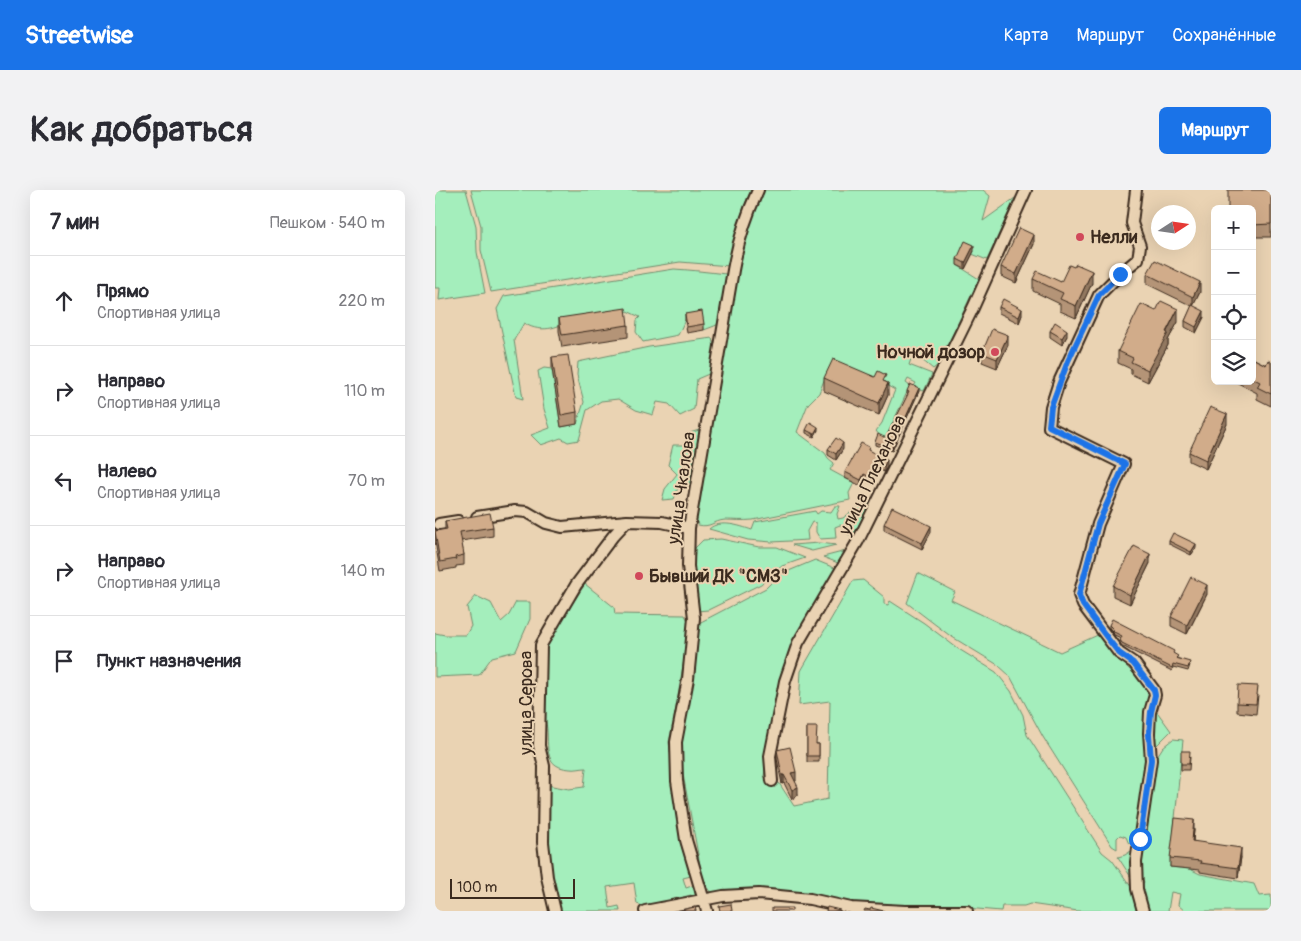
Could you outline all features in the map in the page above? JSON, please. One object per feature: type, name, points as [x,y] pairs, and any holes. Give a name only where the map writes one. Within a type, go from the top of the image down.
[{"type":"street","name":"улица Чкалова","points":[[707,911],[687,840],[677,781],[676,742],[688,679],[694,618],[688,566],[689,528],[735,260],[747,212],[758,190]]},
{"type":"street","name":"улица Плеханова","points":[[772,781],[770,756],[785,681],[798,643],[858,541],[973,308],[1026,190]]},
{"type":"street","points":[[1136,190],[1132,223],[1141,246],[1137,259],[1099,295],[1059,382],[1051,407],[1049,426],[1125,464],[1098,524],[1079,595],[1083,605],[1119,653],[1133,663],[1154,690],[1155,695],[1149,734],[1151,760],[1137,862],[1137,889],[1143,911]]},
{"type":"street","points":[[439,524],[515,511],[527,512],[546,523],[562,527],[627,521],[662,522],[689,528]]},
{"type":"street","name":"улица Серова","points":[[555,911],[547,878],[543,842],[544,766],[539,746],[541,645],[577,584],[613,536],[627,521]]},
{"type":"street","points":[[645,911],[723,896],[759,894],[810,899],[851,909],[967,911]]},
{"type":"green space","points":[[435,190],[466,190],[476,226],[477,252],[485,293],[439,300],[440,288],[435,288]]},
{"type":"green space","points":[[471,190],[751,190],[737,227],[730,266],[680,262],[491,292],[481,250],[481,226]]},
{"type":"green space","points":[[763,190],[983,190],[990,196],[983,221],[1015,198],[987,260],[972,254],[973,251],[957,265],[979,279],[938,365],[933,369],[916,355],[912,356],[909,365],[932,374],[924,391],[913,388],[916,383],[908,379],[906,383],[910,386],[886,437],[880,436],[876,431],[882,423],[895,390],[877,380],[826,375],[819,393],[808,404],[797,432],[825,453],[834,463],[830,470],[854,483],[849,493],[850,500],[753,520],[725,520],[706,526],[698,525],[696,519],[742,244],[750,218]]},
{"type":"green space","points":[[674,269],[726,274],[727,281],[717,325],[704,330],[702,317],[685,320],[678,335],[643,342],[636,332],[637,320],[640,317],[627,311],[567,321],[546,329],[535,328],[524,323],[514,340],[523,399],[516,397],[497,309],[504,296]]},
{"type":"green space","points":[[712,338],[714,347],[711,373],[697,379],[694,409],[680,416],[669,404],[657,402],[653,415],[636,410],[618,399],[601,401],[587,410],[579,440],[568,442],[561,438],[541,445],[531,435],[550,428],[544,409],[538,371],[544,368],[552,369],[561,427],[577,424],[584,402],[577,375],[578,362],[649,347]]},
{"type":"green space","points":[[699,430],[693,482],[678,488],[674,499],[662,500],[665,489],[677,474],[668,465],[673,445],[683,445],[690,433]]},
{"type":"green space","points":[[865,502],[870,503],[855,532],[849,535],[846,528],[840,525],[835,527],[836,538],[820,539],[816,532],[816,523],[812,522],[807,531],[808,540],[772,542],[748,540],[709,529],[719,524],[724,524],[736,525],[752,530],[755,522],[815,511],[817,514],[821,511],[831,512],[835,506],[840,506],[837,514],[838,519],[843,518]]},
{"type":"green space","points":[[721,539],[759,547],[777,547],[805,558],[782,566],[761,584],[708,610],[697,611],[694,567],[695,548],[703,540]]},
{"type":"green space","points":[[819,543],[836,545],[812,551],[792,545]]},
{"type":"green space","points":[[846,551],[838,563],[823,557]]},
{"type":"green space","points":[[815,560],[837,569],[777,699],[764,776],[769,783],[779,783],[794,806],[828,799],[830,701],[799,705],[801,671],[853,581],[863,580],[884,597],[884,604],[888,605],[890,601],[924,623],[957,648],[996,672],[1011,691],[1023,715],[1027,735],[1102,852],[1112,860],[1134,891],[1140,911],[1078,911],[1030,904],[1024,906],[1002,906],[1001,911],[954,907],[902,908],[712,893],[703,881],[682,769],[681,730],[695,665],[697,624],[766,588],[779,575]]},
{"type":"green space","points":[[918,573],[955,592],[951,600],[1060,652],[1100,634],[1116,656],[1148,688],[1150,699],[1148,762],[1134,841],[1129,844],[1126,837],[1120,835],[1117,838],[1117,849],[1112,846],[1043,737],[1010,676],[998,665],[949,635],[907,603]]},
{"type":"green space","points":[[585,584],[614,607],[615,614],[685,615],[688,621],[686,647],[669,742],[681,845],[691,876],[683,878],[686,888],[695,885],[695,898],[691,899],[691,895],[683,897],[684,901],[648,908],[637,904],[634,883],[607,887],[610,908],[619,906],[620,911],[558,911],[549,864],[547,785],[569,789],[584,787],[586,768],[572,769],[560,767],[553,763],[550,757],[544,717],[544,652],[549,640]]},
{"type":"green space","points":[[476,596],[491,603],[501,622],[509,615],[516,602],[530,602],[530,619],[516,651],[492,657],[479,675],[435,677],[435,633],[466,635],[471,626],[467,607]]},
{"type":"green space","points":[[1154,711],[1158,713],[1171,731],[1154,748],[1152,741]]},
{"type":"green space","points":[[1173,739],[1183,740],[1170,867],[1190,869],[1200,874],[1254,884],[1259,896],[1271,895],[1271,911],[1185,911],[1178,905],[1180,894],[1171,892],[1168,911],[1148,911],[1140,888],[1144,882],[1139,878],[1154,761],[1163,747]]},
{"type":"green space","points":[[1137,847],[1134,882],[1118,857]]},
{"type":"building","points":[[1228,190],[1271,190],[1271,224],[1256,225],[1256,205],[1228,205]]},
{"type":"building","points":[[1019,228],[1034,235],[1016,274],[1001,267]]},
{"type":"building","points":[[965,241],[974,245],[965,263],[957,259]]},
{"type":"building","points":[[1155,260],[1200,282],[1193,297],[1147,274]]},
{"type":"building","points":[[1076,264],[1092,271],[1076,306],[1060,299],[1063,293],[1033,279],[1037,271],[1061,282],[1069,265],[1074,267]]},
{"type":"building","points":[[1003,299],[1022,309],[1019,317],[999,307]]},
{"type":"building","points":[[1161,301],[1178,309],[1166,332],[1168,333],[1148,370],[1131,362],[1133,358],[1118,351],[1141,304],[1156,311]]},
{"type":"building","points":[[1192,305],[1204,311],[1196,327],[1185,321]]},
{"type":"building","points":[[626,308],[628,325],[562,335],[559,318]]},
{"type":"building","points":[[702,311],[704,324],[687,327],[685,314]]},
{"type":"building","points":[[1055,322],[1067,330],[1062,338],[1050,331]]},
{"type":"building","points":[[992,329],[1008,335],[997,359],[982,353]]},
{"type":"building","points":[[568,355],[577,412],[561,415],[552,357]]},
{"type":"building","points":[[833,359],[875,377],[878,371],[886,375],[883,381],[888,383],[879,403],[824,378]]},
{"type":"building","points":[[1256,360],[1266,365],[1268,360],[1271,362],[1271,394],[1257,387],[1260,382],[1256,380]]},
{"type":"building","points":[[910,384],[919,388],[892,448],[875,442],[878,434],[886,438],[909,392],[907,391]]},
{"type":"building","points":[[1210,407],[1227,414],[1206,460],[1189,452]]},
{"type":"building","points":[[810,422],[818,427],[814,434],[806,430]]},
{"type":"building","points":[[836,438],[843,443],[836,454],[828,449]]},
{"type":"building","points":[[861,443],[869,447],[868,450],[887,460],[884,466],[879,463],[872,478],[864,474],[861,480],[845,472]]},
{"type":"building","points":[[892,507],[931,526],[922,543],[884,524]]},
{"type":"building","points":[[490,513],[493,527],[460,532],[464,555],[455,557],[456,559],[440,562],[435,531],[447,529],[445,521]]},
{"type":"building","points":[[1173,533],[1196,544],[1191,552],[1169,541]]},
{"type":"building","points":[[1134,546],[1150,554],[1130,595],[1113,586]]},
{"type":"building","points":[[1191,577],[1207,585],[1187,625],[1171,617]]},
{"type":"building","points":[[1112,619],[1174,651],[1173,653],[1178,656],[1176,658],[1190,662],[1188,668],[1173,664],[1172,668],[1122,643],[1120,640],[1122,636],[1114,632],[1109,625]]},
{"type":"building","points":[[1238,685],[1258,686],[1256,704],[1237,703]]},
{"type":"building","points":[[807,727],[817,727],[816,744],[819,744],[819,756],[807,756]]},
{"type":"building","points":[[790,747],[796,772],[791,773],[798,787],[792,790],[784,775],[782,775],[777,750]]},
{"type":"building","points":[[1181,751],[1190,751],[1189,764],[1181,764]]},
{"type":"building","points":[[1175,818],[1194,820],[1192,841],[1241,848],[1238,868],[1200,863],[1201,861],[1170,858]]},
{"type":"building","points":[[731,904],[732,911],[720,911],[719,906]]},
{"type":"building","points":[[695,907],[696,911],[681,911],[681,910]]},
{"type":"building","points":[[827,907],[840,910],[840,911],[826,911]]},
{"type":"building","points":[[772,908],[792,908],[792,911],[772,911]]},
{"type":"building","points":[[871,908],[884,911],[864,911]]},
{"type":"place","name":"Нелли","points":[[1080,237]]},
{"type":"place","name":"Ночной дозор","points":[[995,352]]},
{"type":"place","name":"Бывший ДК \"СМЗ\"","points":[[639,576]]},
{"type":"route","points":[[1120,274],[1099,295],[1068,361],[1051,407],[1049,426],[1057,432],[1125,464],[1098,524],[1079,595],[1083,605],[1119,653],[1133,663],[1154,690],[1155,695],[1149,734],[1151,760],[1140,839]]}]
